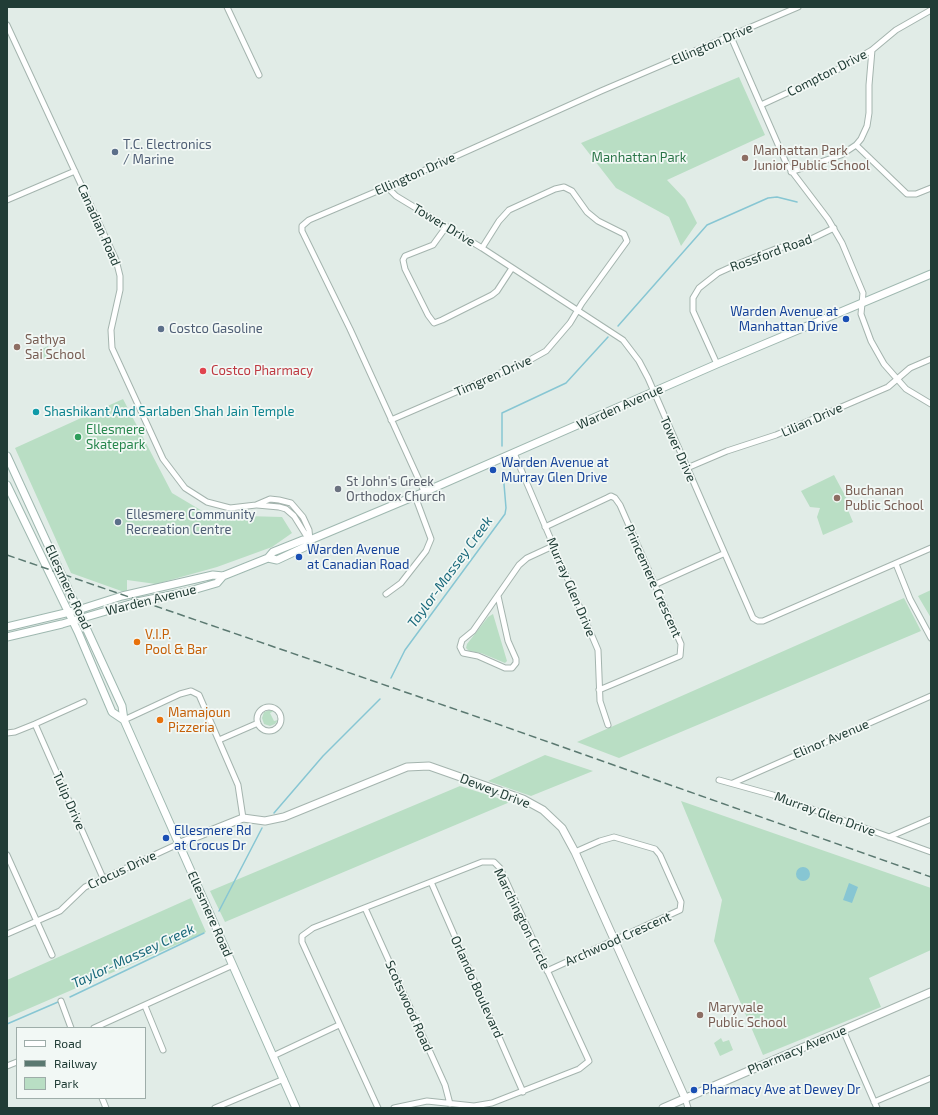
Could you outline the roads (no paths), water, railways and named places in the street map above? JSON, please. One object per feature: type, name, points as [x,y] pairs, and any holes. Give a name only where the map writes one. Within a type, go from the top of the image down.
[{"type":"main road","name":"Warden Avenue","points":[[7,627],[68,613],[122,596],[213,575],[222,576],[268,558],[277,560],[306,546],[310,540],[717,364],[931,274]]},
{"type":"main road","name":"Ellesmere Road","points":[[7,456],[122,706],[124,720],[296,1108]]},
{"type":"main road","name":"Ellesmere Road","points":[[7,485],[72,621],[112,712],[124,720]]},
{"type":"main road","name":"Warden Avenue","points":[[7,637],[72,621],[137,602],[186,592],[217,583],[222,576]]},
{"type":"main road","name":"Dewey Drive","points":[[178,844],[243,818],[265,821],[284,817],[407,767],[429,766],[523,799],[543,810],[562,828],[575,852],[685,1098]]},
{"type":"main road","name":"Pharmacy Avenue","points":[[663,1108],[931,992]]},
{"type":"street","points":[[227,7],[259,75]]},
{"type":"street","name":"Ellington Drive","points":[[424,491],[302,231],[302,226],[309,220],[387,187],[601,91],[798,7]]},
{"type":"street","name":"Compton Drive","points":[[761,105],[822,78],[872,50],[896,30],[931,10]]},
{"type":"street","name":"Canadian Road","points":[[7,25],[116,260],[120,276],[120,295],[111,330],[112,348],[163,459],[185,488],[207,502],[230,508],[256,504],[270,499],[291,503],[303,517],[309,530],[310,540]]},
{"type":"street","points":[[731,36],[792,172],[834,228],[863,293],[861,314],[871,341],[884,364],[897,379],[910,392],[931,404]]},
{"type":"street","points":[[792,172],[841,155],[856,145],[868,120],[872,50]]},
{"type":"street","points":[[856,145],[907,194],[916,194],[931,188]]},
{"type":"street","points":[[7,200],[74,171]]},
{"type":"street","name":"Tower Drive","points":[[387,187],[396,196],[482,248],[622,338],[639,361],[654,392],[723,554],[753,618],[758,621],[931,548]]},
{"type":"street","name":"Timgren Drive","points":[[391,420],[539,356],[561,335],[627,241],[624,234],[598,220],[587,212],[572,191],[564,187],[555,189],[512,208],[499,220],[482,248]]},
{"type":"street","points":[[446,227],[433,244],[405,256],[403,260],[405,269],[428,314],[434,322],[442,320],[492,295],[497,291],[512,268]]},
{"type":"street","name":"Rossford Road","points":[[717,364],[693,311],[693,298],[699,288],[718,273],[740,263],[778,248],[804,242],[834,228]]},
{"type":"street","name":"Lilian Drive","points":[[687,468],[727,451],[776,435],[888,387],[910,368],[931,359]]},
{"type":"street","name":"Murray Glen Drive","points":[[514,453],[598,650],[601,707],[608,725]]},
{"type":"street","points":[[386,594],[401,583],[426,552],[431,539],[414,496]]},
{"type":"street","name":"Princemere Crescent","points":[[545,527],[611,496],[615,498],[620,505],[680,644],[680,656],[599,690]]},
{"type":"street","points":[[498,596],[508,641],[516,659],[516,663],[512,668],[505,668],[478,656],[466,654],[461,649],[462,640],[473,630],[519,565],[527,558],[553,546]]},
{"type":"street","points":[[654,585],[723,554]]},
{"type":"street","points":[[896,564],[910,599],[931,638]]},
{"type":"street","points":[[124,720],[191,691],[199,695],[238,785],[243,818]]},
{"type":"street","name":"Elinor Avenue","points":[[733,783],[931,696]]},
{"type":"street","points":[[7,733],[15,732],[35,724],[84,702]]},
{"type":"street","points":[[266,707],[274,708],[280,713],[280,721],[274,730],[263,729],[258,723],[257,715],[266,707]]},
{"type":"street","points":[[219,740],[258,723]]},
{"type":"street","name":"Tulip Drive","points":[[35,724],[104,878]]},
{"type":"street","name":"Murray Glen Drive","points":[[719,780],[774,795],[931,852]]},
{"type":"street","points":[[889,837],[931,819]]},
{"type":"street","name":"Archwood Crescent","points":[[547,971],[614,942],[680,910],[681,902],[663,861],[655,849],[614,837],[600,841],[575,852]]},
{"type":"street","name":"Crocus Drive","points":[[7,934],[60,910],[82,889],[178,844]]},
{"type":"street","points":[[7,855],[52,955]]},
{"type":"street","name":"Marchington Circle","points":[[378,1108],[302,942],[302,936],[313,928],[482,862],[494,862],[500,868],[589,1061],[579,1069],[492,1106],[474,1106],[427,1101],[394,1108]]},
{"type":"street","name":"Orlando Boulevard","points":[[431,882],[523,1092]]},
{"type":"street","name":"Scotswood Road","points":[[365,908],[445,1085],[450,1104]]},
{"type":"street","points":[[96,1027],[233,965]]},
{"type":"street","points":[[61,1001],[71,1027]]},
{"type":"street","points":[[144,1006],[163,1050]]},
{"type":"street","points":[[273,1056],[339,1025]]},
{"type":"street","points":[[843,1030],[877,1108]]},
{"type":"street","points":[[874,1102],[931,1078]]},
{"type":"street","points":[[215,1108],[284,1079]]},
{"type":"street","name":"Dewey Drive","points":[[685,1098],[688,1108]]},
{"type":"water","points":[[803,867],[808,869],[810,874],[808,879],[803,881],[798,879],[796,874],[798,869]]},
{"type":"water","points":[[849,883],[858,887],[852,903],[843,900]]},
{"type":"waterway","name":"Taylor-Massey Creek","points":[[618,326],[707,225],[768,198],[777,197],[797,202]]},
{"type":"waterway","name":"Taylor-Massey Creek","points":[[502,446],[502,413],[566,383],[608,337]]},
{"type":"waterway","name":"Taylor-Massey Creek","points":[[391,678],[405,650],[505,514],[506,508],[503,472]]},
{"type":"waterway","name":"Taylor-Massey Creek","points":[[274,813],[323,756],[380,699]]},
{"type":"waterway","name":"Taylor-Massey Creek","points":[[219,911],[262,828]]},
{"type":"waterway","name":"Taylor-Massey Creek","points":[[70,997],[204,933]]},
{"type":"waterway","name":"Taylor-Massey Creek","points":[[7,1024],[58,1002]]},
{"type":"railway","points":[[7,555],[469,714],[931,877]]},
{"type":"place","name":"T.C. Electronics / Marine","points":[[115,152]]},
{"type":"place","name":"Manhattan Park Junior Public School","points":[[745,158]]},
{"type":"place","name":"Warden Avenue at Manhattan Drive","points":[[846,319]]},
{"type":"place","name":"Costco Gasoline","points":[[161,329]]},
{"type":"place","name":"Sathya Sai School","points":[[17,347]]},
{"type":"place","name":"Costco Pharmacy","points":[[203,371]]},
{"type":"place","name":"Shashikant And Sarlaben Shah Jain Temple","points":[[36,412]]},
{"type":"place","name":"Ellesmere Skatepark","points":[[78,437]]},
{"type":"place","name":"Warden Avenue at Murray Glen Drive","points":[[493,470]]},
{"type":"place","name":"St John's Greek Orthodox Church","points":[[338,489]]},
{"type":"place","name":"Buchanan Public School","points":[[837,498]]},
{"type":"place","name":"Ellesmere Community Recreation Centre","points":[[118,522]]},
{"type":"place","name":"Warden Avenue at Canadian Road","points":[[299,557]]},
{"type":"place","name":"V.I.P. Pool & Bar","points":[[137,642]]},
{"type":"place","name":"Mamajoun Pizzeria","points":[[160,720]]},
{"type":"place","name":"Ellesmere Rd at Crocus Dr","points":[[166,838]]},
{"type":"place","name":"Maryvale Public School","points":[[700,1015]]},
{"type":"place","name":"Pharmacy Ave at Dewey Dr","points":[[694,1090]]},
{"type":"park label","name":"Manhattan Park","points":[[639,158]]}]
